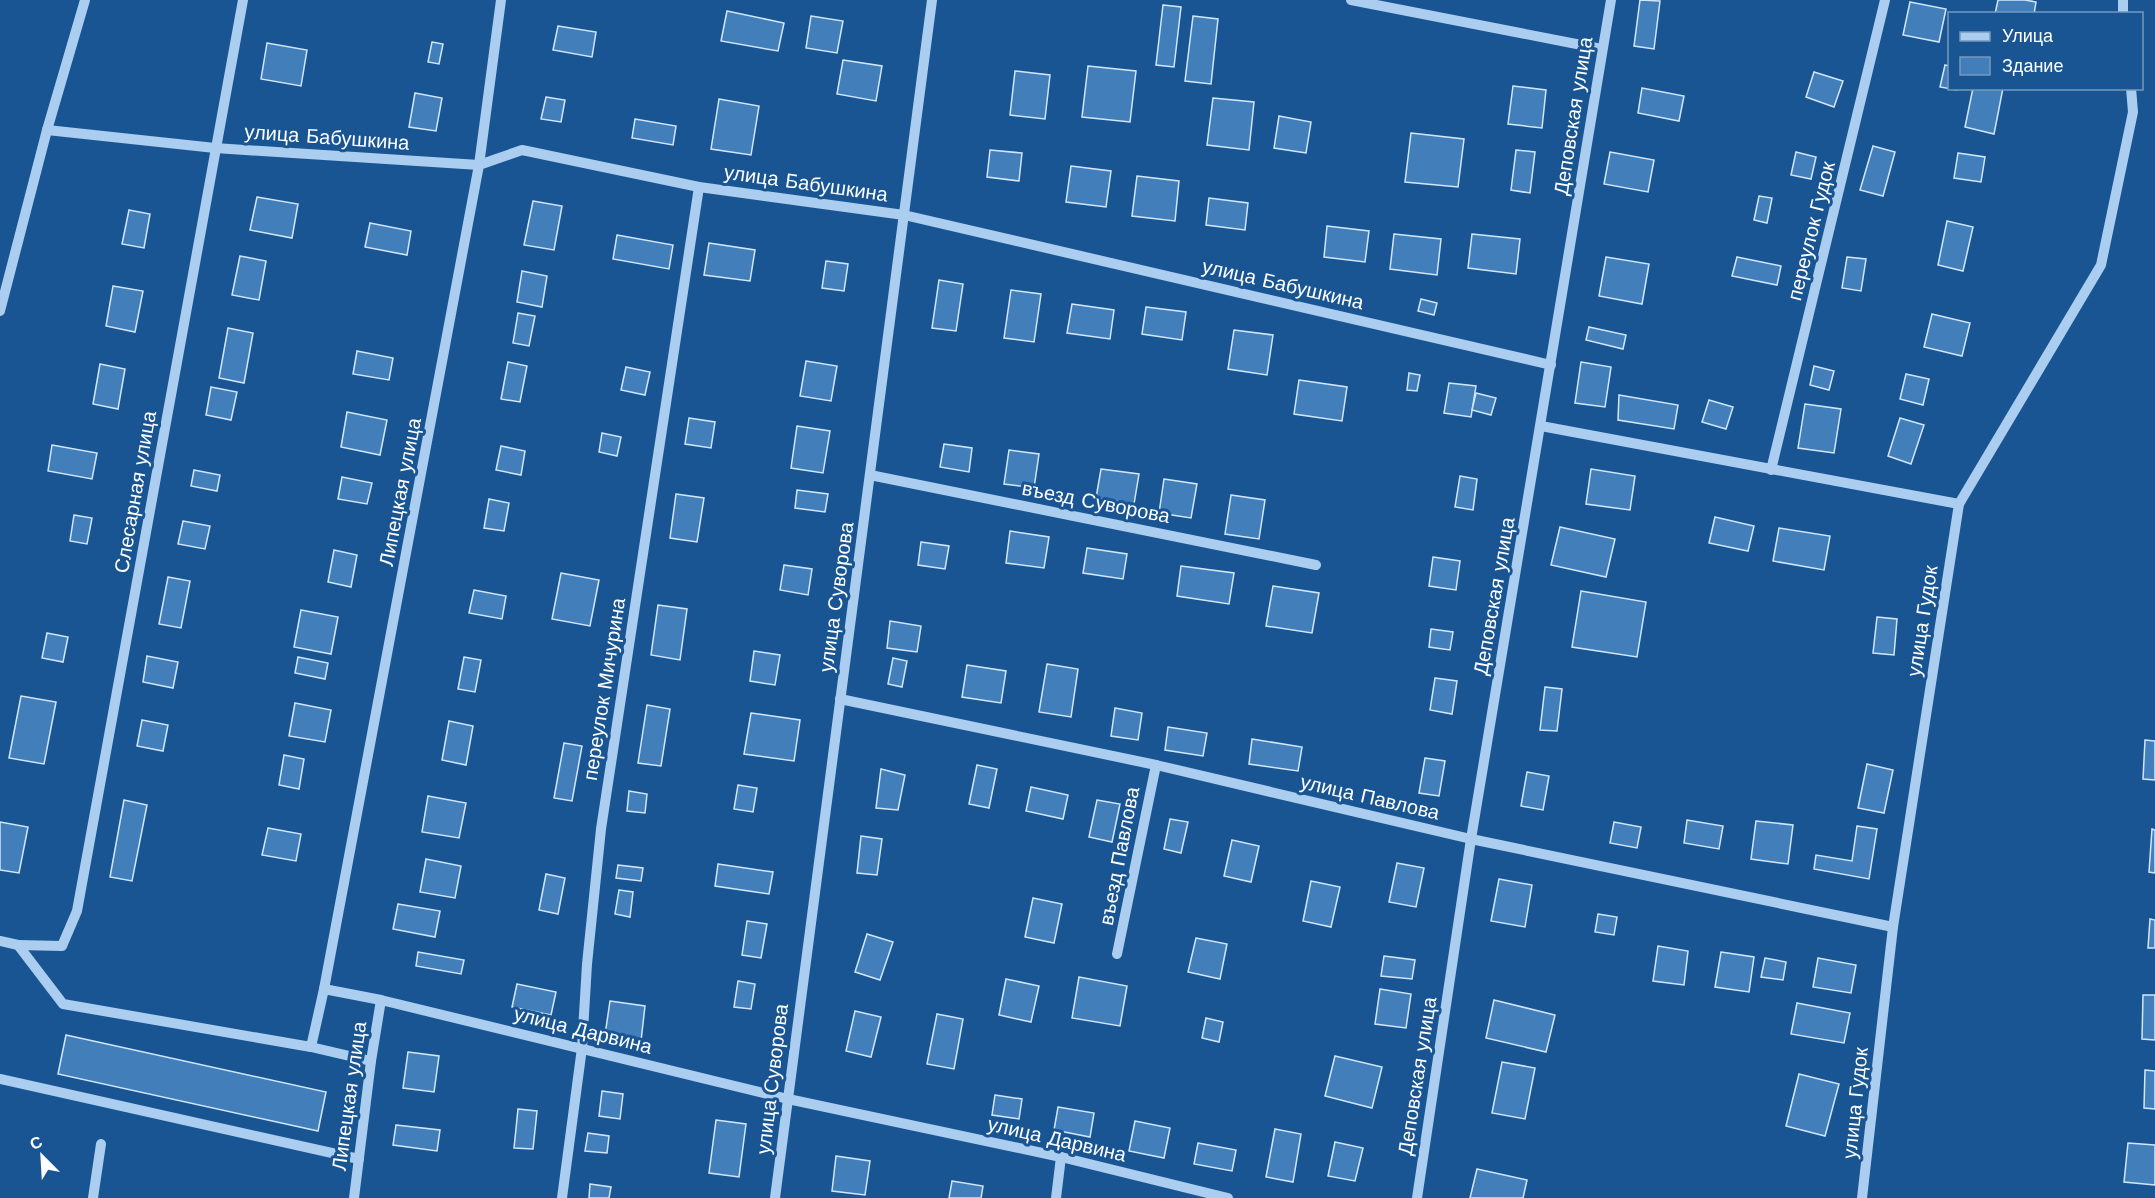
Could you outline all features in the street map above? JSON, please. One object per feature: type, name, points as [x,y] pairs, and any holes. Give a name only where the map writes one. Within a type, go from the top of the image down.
[{"type":"street","points":[[0,311],[85,0]]},
{"type":"street","name":"Слесарная улица","points":[[18,945],[62,946],[77,911],[243,0]]},
{"type":"street","name":"Липецкая улица","points":[[324,989],[479,165],[501,0]]},
{"type":"street","name":"улица Суворова","points":[[775,1198],[932,0]]},
{"type":"street","points":[[1352,0],[1400,5],[1602,49]]},
{"type":"street","name":"Деповская улица","points":[[1417,1198],[1471,839],[1611,0]]},
{"type":"street","name":"переулок Гудок","points":[[1771,470],[1885,0]]},
{"type":"street","name":"улица Гудок","points":[[1862,1198],[1893,927],[1959,504],[2101,265],[2133,112],[2131,90]]},
{"type":"street","name":"улица Бабушкина","points":[[48,130],[215,148],[479,165],[522,150],[699,187],[904,214],[1551,365]]},
{"type":"street","name":"переулок Мичурина","points":[[562,1198],[582,1048],[587,964],[601,829],[699,187]]},
{"type":"street","points":[[1541,426],[1959,504]]},
{"type":"street","name":"въезд Суворова","points":[[870,475],[1316,565]]},
{"type":"street","name":"улица Павлова","points":[[840,699],[1156,765],[1471,839],[1893,927]]},
{"type":"street","name":"въезд Павлова","points":[[1117,954],[1156,765]]},
{"type":"street","points":[[0,941],[18,945],[63,1004],[311,1047],[371,1061]]},
{"type":"street","points":[[311,1047],[324,989]]},
{"type":"street","name":"улица Дарвина","points":[[324,989],[381,1000],[788,1099],[1061,1156],[1228,1198]]},
{"type":"street","name":"Липецкая улица","points":[[354,1198],[381,1000]]},
{"type":"street","points":[[0,1079],[359,1159]]},
{"type":"street","points":[[93,1198],[101,1144]]},
{"type":"street","points":[[1056,1198],[1061,1156]]},
{"type":"building","points":[[1640,0],[1660,1],[1654,49],[1634,46]]},
{"type":"building","points":[[1998,0],[2036,2],[2034,12],[1995,12]]},
{"type":"building","points":[[1910,2],[1946,9],[1939,42],[1903,35]]},
{"type":"building","points":[[1163,5],[1181,7],[1174,67],[1156,65]]},
{"type":"building","points":[[727,11],[784,23],[778,51],[721,41]]},
{"type":"building","points":[[811,16],[843,21],[837,53],[806,48]]},
{"type":"building","points":[[1193,16],[1218,19],[1211,84],[1185,81]]},
{"type":"building","points":[[558,26],[596,32],[592,57],[553,50]]},
{"type":"building","points":[[432,42],[443,44],[439,64],[428,62]]},
{"type":"building","points":[[267,43],[307,50],[301,86],[261,79]]},
{"type":"building","points":[[843,60],[882,66],[876,101],[837,94]]},
{"type":"building","points":[[1945,65],[1948,66],[1948,88],[1940,87]]},
{"type":"building","points":[[1088,66],[1136,71],[1130,122],[1082,117]]},
{"type":"building","points":[[1015,71],[1050,75],[1045,119],[1010,115]]},
{"type":"building","points":[[1814,72],[1843,81],[1834,107],[1806,97]]},
{"type":"building","points":[[1513,86],[1546,90],[1542,128],[1508,124]]},
{"type":"building","points":[[1642,88],[1684,96],[1679,121],[1638,113]]},
{"type":"building","points":[[1973,90],[2003,90],[1994,134],[1965,127]]},
{"type":"building","points":[[415,93],[442,98],[436,131],[409,127]]},
{"type":"building","points":[[546,97],[565,100],[561,122],[541,119]]},
{"type":"building","points":[[1213,98],[1254,102],[1249,150],[1207,145]]},
{"type":"building","points":[[719,99],[759,106],[751,155],[711,149]]},
{"type":"building","points":[[1279,116],[1311,122],[1306,153],[1274,148]]},
{"type":"building","points":[[635,119],[676,126],[673,145],[632,138]]},
{"type":"building","points":[[1411,133],[1464,139],[1458,187],[1405,182]]},
{"type":"building","points":[[1873,146],[1895,152],[1883,196],[1860,190]]},
{"type":"building","points":[[990,150],[1022,153],[1019,181],[987,177]]},
{"type":"building","points":[[1516,150],[1535,152],[1530,193],[1511,190]]},
{"type":"building","points":[[1610,152],[1654,160],[1648,192],[1604,184]]},
{"type":"building","points":[[1796,152],[1816,157],[1811,179],[1791,175]]},
{"type":"building","points":[[1958,153],[1985,157],[1981,182],[1954,178]]},
{"type":"building","points":[[1071,166],[1111,171],[1106,207],[1066,202]]},
{"type":"building","points":[[1137,176],[1179,181],[1175,221],[1132,216]]},
{"type":"building","points":[[1759,196],[1772,198],[1767,223],[1754,220]]},
{"type":"building","points":[[257,197],[298,204],[292,238],[250,230]]},
{"type":"building","points":[[1209,198],[1248,203],[1245,230],[1206,225]]},
{"type":"building","points":[[533,201],[562,206],[554,250],[524,245]]},
{"type":"building","points":[[129,210],[150,214],[144,248],[122,244]]},
{"type":"building","points":[[1947,221],[1973,227],[1963,271],[1938,265]]},
{"type":"building","points":[[370,223],[411,231],[407,255],[365,247]]},
{"type":"building","points":[[1327,226],[1369,231],[1365,262],[1324,257]]},
{"type":"building","points":[[1394,234],[1441,239],[1437,275],[1390,269]]},
{"type":"building","points":[[1472,234],[1520,239],[1516,274],[1468,268]]},
{"type":"building","points":[[617,235],[673,245],[669,269],[613,259]]},
{"type":"building","points":[[709,243],[755,250],[750,281],[704,275]]},
{"type":"building","points":[[240,256],[266,261],[259,300],[232,295]]},
{"type":"building","points":[[1606,257],[1649,264],[1642,304],[1599,296]]},
{"type":"building","points":[[1737,257],[1781,266],[1777,285],[1732,276]]},
{"type":"building","points":[[1847,257],[1866,259],[1861,291],[1842,288]]},
{"type":"building","points":[[826,261],[848,264],[844,291],[822,288]]},
{"type":"building","points":[[522,271],[547,276],[542,307],[517,302]]},
{"type":"building","points":[[939,280],[963,284],[956,331],[932,328]]},
{"type":"building","points":[[113,286],[143,291],[135,332],[106,326]]},
{"type":"building","points":[[1011,290],[1041,294],[1034,342],[1004,338]]},
{"type":"building","points":[[1421,299],[1437,303],[1434,315],[1418,311]]},
{"type":"building","points":[[1072,304],[1114,310],[1110,339],[1067,333]]},
{"type":"building","points":[[1146,307],[1186,312],[1182,340],[1142,334]]},
{"type":"building","points":[[518,313],[535,316],[529,346],[513,343]]},
{"type":"building","points":[[1932,314],[1970,323],[1962,356],[1924,347]]},
{"type":"building","points":[[1589,327],[1626,335],[1623,349],[1586,340]]},
{"type":"building","points":[[228,328],[253,333],[244,383],[219,378]]},
{"type":"building","points":[[1234,330],[1273,335],[1267,375],[1228,369]]},
{"type":"building","points":[[357,351],[393,358],[389,380],[353,374]]},
{"type":"building","points":[[806,361],[837,366],[831,401],[800,396]]},
{"type":"building","points":[[508,362],[527,366],[520,402],[501,399]]},
{"type":"building","points":[[1581,362],[1611,367],[1605,407],[1575,403]]},
{"type":"building","points":[[100,364],[125,369],[118,409],[93,404]]},
{"type":"building","points":[[1814,366],[1834,371],[1829,390],[1810,385]]},
{"type":"building","points":[[626,367],[650,372],[645,395],[621,390]]},
{"type":"building","points":[[1409,373],[1420,375],[1417,391],[1407,390]]},
{"type":"building","points":[[1906,374],[1929,379],[1923,405],[1900,399]]},
{"type":"building","points":[[1299,380],[1347,387],[1342,421],[1294,414]]},
{"type":"building","points":[[1449,383],[1476,386],[1471,417],[1444,413]]},
{"type":"building","points":[[211,387],[237,392],[231,420],[206,415]]},
{"type":"building","points":[[1476,393],[1496,398],[1491,415],[1472,410]]},
{"type":"building","points":[[1619,395],[1678,405],[1674,429],[1618,420]]},
{"type":"building","points":[[1709,400],[1733,407],[1726,429],[1702,422]]},
{"type":"building","points":[[1805,404],[1841,409],[1834,453],[1798,448]]},
{"type":"building","points":[[347,412],[387,420],[380,455],[341,447]]},
{"type":"building","points":[[689,418],[715,422],[711,448],[685,444]]},
{"type":"building","points":[[1900,418],[1924,425],[1911,464],[1888,456]]},
{"type":"building","points":[[797,426],[830,431],[823,473],[791,468]]},
{"type":"building","points":[[602,433],[621,437],[617,456],[599,452]]},
{"type":"building","points":[[944,444],[972,448],[969,472],[940,467]]},
{"type":"building","points":[[52,445],[97,453],[92,479],[48,471]]},
{"type":"building","points":[[501,446],[525,451],[521,475],[496,470]]},
{"type":"building","points":[[1009,450],[1039,454],[1034,488],[1004,484]]},
{"type":"building","points":[[1101,469],[1139,474],[1134,504],[1096,498]]},
{"type":"building","points":[[1591,469],[1635,476],[1630,510],[1586,504]]},
{"type":"building","points":[[194,470],[220,475],[217,491],[191,486]]},
{"type":"building","points":[[1460,476],[1477,479],[1473,510],[1455,507]]},
{"type":"building","points":[[342,477],[372,483],[367,504],[338,499]]},
{"type":"building","points":[[1164,479],[1197,484],[1191,518],[1159,513]]},
{"type":"building","points":[[797,490],[828,494],[825,512],[795,508]]},
{"type":"building","points":[[676,494],[704,498],[697,542],[670,538]]},
{"type":"building","points":[[1231,495],[1265,500],[1259,539],[1225,534]]},
{"type":"building","points":[[489,499],[509,503],[504,531],[484,528]]},
{"type":"building","points":[[74,515],[92,518],[87,544],[70,541]]},
{"type":"building","points":[[1715,517],[1754,526],[1748,551],[1709,543]]},
{"type":"building","points":[[183,521],[210,526],[205,549],[178,544]]},
{"type":"building","points":[[1560,527],[1615,539],[1606,577],[1551,565]]},
{"type":"building","points":[[1779,528],[1830,536],[1824,570],[1773,561]]},
{"type":"building","points":[[1010,531],[1049,537],[1044,568],[1006,563]]},
{"type":"building","points":[[921,542],[949,546],[945,569],[918,565]]},
{"type":"building","points":[[1087,548],[1127,554],[1123,579],[1083,573]]},
{"type":"building","points":[[334,550],[357,555],[351,587],[328,582]]},
{"type":"building","points":[[1433,557],[1460,561],[1456,590],[1429,586]]},
{"type":"building","points":[[784,565],[812,569],[808,595],[780,590]]},
{"type":"building","points":[[1181,566],[1234,573],[1229,604],[1177,596]]},
{"type":"building","points":[[561,573],[599,580],[590,626],[552,619]]},
{"type":"building","points":[[168,577],[190,581],[181,628],[159,624]]},
{"type":"building","points":[[1273,586],[1319,593],[1312,633],[1266,626]]},
{"type":"building","points":[[474,590],[506,596],[502,619],[469,613]]},
{"type":"building","points":[[1581,591],[1646,602],[1637,657],[1572,647]]},
{"type":"building","points":[[658,605],[687,609],[680,660],[651,655]]},
{"type":"building","points":[[301,610],[338,617],[331,654],[294,647]]},
{"type":"building","points":[[1877,617],[1897,619],[1894,655],[1873,653]]},
{"type":"building","points":[[890,621],[921,626],[917,652],[887,648]]},
{"type":"building","points":[[1431,629],[1453,632],[1450,650],[1429,647]]},
{"type":"building","points":[[47,633],[68,637],[63,662],[42,658]]},
{"type":"building","points":[[754,651],[780,655],[775,685],[750,681]]},
{"type":"building","points":[[147,656],[178,662],[173,688],[143,682]]},
{"type":"building","points":[[298,657],[328,663],[325,679],[295,673]]},
{"type":"building","points":[[464,657],[481,660],[475,692],[458,689]]},
{"type":"building","points":[[893,658],[907,661],[902,687],[888,684]]},
{"type":"building","points":[[1047,664],[1078,669],[1071,717],[1039,712]]},
{"type":"building","points":[[967,665],[1006,671],[1001,703],[962,697]]},
{"type":"building","points":[[1435,678],[1457,681],[1452,714],[1430,710]]},
{"type":"building","points":[[1545,687],[1562,689],[1557,731],[1540,730]]},
{"type":"building","points":[[21,696],[56,702],[44,764],[9,758]]},
{"type":"building","points":[[295,703],[331,710],[325,742],[289,736]]},
{"type":"building","points":[[647,705],[670,709],[661,766],[638,763]]},
{"type":"building","points":[[1115,708],[1142,713],[1138,740],[1111,736]]},
{"type":"building","points":[[751,713],[800,720],[794,761],[744,754]]},
{"type":"building","points":[[142,720],[168,725],[163,751],[137,746]]},
{"type":"building","points":[[449,721],[473,726],[466,765],[442,760]]},
{"type":"building","points":[[1168,727],[1207,733],[1203,756],[1165,750]]},
{"type":"building","points":[[1252,739],[1302,747],[1298,771],[1249,764]]},
{"type":"building","points":[[2145,740],[2155,741],[2155,780],[2143,779]]},
{"type":"building","points":[[564,743],[582,746],[572,801],[554,798]]},
{"type":"building","points":[[284,755],[304,759],[299,789],[279,785]]},
{"type":"building","points":[[1425,758],[1445,761],[1439,796],[1419,793]]},
{"type":"building","points":[[1867,764],[1893,770],[1884,813],[1858,808]]},
{"type":"building","points":[[977,765],[997,769],[989,808],[969,804]]},
{"type":"building","points":[[881,769],[905,775],[898,810],[876,808]]},
{"type":"building","points":[[1527,772],[1549,776],[1543,810],[1521,806]]},
{"type":"building","points":[[738,785],[757,788],[753,812],[734,809]]},
{"type":"building","points":[[1031,787],[1068,795],[1063,819],[1026,811]]},
{"type":"building","points":[[629,791],[647,794],[645,813],[627,811]]},
{"type":"building","points":[[428,796],[466,803],[459,838],[422,832]]},
{"type":"building","points":[[124,800],[147,805],[132,881],[110,877]]},
{"type":"building","points":[[1097,800],[1120,804],[1112,842],[1089,837]]},
{"type":"building","points":[[1170,819],[1188,822],[1181,853],[1164,849]]},
{"type":"building","points":[[1687,820],[1723,826],[1719,849],[1684,843]]},
{"type":"building","points":[[1756,821],[1793,825],[1788,864],[1751,859]]},
{"type":"building","points":[[0,822],[28,827],[19,873],[0,870]]},
{"type":"building","points":[[1614,822],[1641,827],[1637,848],[1610,843]]},
{"type":"building","points":[[1857,826],[1877,829],[1869,879],[1814,869],[1816,855],[1852,861]]},
{"type":"building","points":[[268,828],[301,834],[296,861],[262,855]]},
{"type":"building","points":[[2152,829],[2155,830],[2155,873],[2149,872]]},
{"type":"building","points":[[861,836],[882,839],[877,875],[857,873]]},
{"type":"building","points":[[1232,840],[1259,846],[1251,882],[1224,876]]},
{"type":"building","points":[[426,859],[461,866],[455,898],[420,892]]},
{"type":"building","points":[[1397,863],[1424,868],[1416,907],[1389,902]]},
{"type":"building","points":[[718,864],[773,872],[769,894],[715,886]]},
{"type":"building","points":[[618,865],[643,868],[641,881],[616,878]]},
{"type":"building","points":[[546,874],[565,878],[558,914],[539,910]]},
{"type":"building","points":[[1499,879],[1532,885],[1525,927],[1491,921]]},
{"type":"building","points":[[1311,881],[1340,887],[1331,927],[1303,921]]},
{"type":"building","points":[[619,890],[633,892],[630,917],[615,914]]},
{"type":"building","points":[[1033,898],[1062,904],[1054,943],[1025,937]]},
{"type":"building","points":[[398,904],[440,911],[435,937],[393,929]]},
{"type":"building","points":[[1598,914],[1617,917],[1614,935],[1595,932]]},
{"type":"building","points":[[2150,919],[2155,920],[2155,948],[2148,948]]},
{"type":"building","points":[[747,921],[767,924],[761,958],[742,955]]},
{"type":"building","points":[[867,934],[893,942],[880,980],[855,972]]},
{"type":"building","points":[[1196,938],[1227,944],[1220,979],[1188,972]]},
{"type":"building","points":[[1658,946],[1688,951],[1684,985],[1653,981]]},
{"type":"building","points":[[418,952],[464,960],[461,974],[416,966]]},
{"type":"building","points":[[1721,952],[1754,957],[1749,992],[1715,987]]},
{"type":"building","points":[[1384,956],[1415,960],[1412,979],[1381,976]]},
{"type":"building","points":[[1765,958],[1786,962],[1783,980],[1761,977]]},
{"type":"building","points":[[1818,958],[1856,965],[1851,993],[1813,987]]},
{"type":"building","points":[[1079,977],[1127,986],[1120,1026],[1072,1018]]},
{"type":"building","points":[[1006,979],[1039,986],[1031,1022],[999,1015]]},
{"type":"building","points":[[738,981],[755,984],[751,1009],[734,1007]]},
{"type":"building","points":[[517,984],[556,992],[551,1015],[512,1007]]},
{"type":"building","points":[[1380,989],[1411,994],[1406,1028],[1375,1024]]},
{"type":"building","points":[[2143,995],[2155,995],[2155,1040],[2142,1039]]},
{"type":"building","points":[[1494,1000],[1555,1015],[1546,1052],[1486,1038]]},
{"type":"building","points":[[610,1001],[645,1006],[641,1041],[605,1035]]},
{"type":"building","points":[[1797,1003],[1850,1013],[1844,1043],[1791,1034]]},
{"type":"building","points":[[855,1011],[881,1017],[871,1057],[846,1051]]},
{"type":"building","points":[[937,1014],[963,1019],[954,1069],[927,1064]]},
{"type":"building","points":[[1206,1018],[1223,1022],[1219,1042],[1202,1038]]},
{"type":"building","points":[[66,1035],[326,1092],[318,1131],[58,1074]]},
{"type":"building","points":[[408,1052],[439,1056],[434,1092],[403,1088]]},
{"type":"building","points":[[1335,1056],[1382,1067],[1372,1108],[1325,1096]]},
{"type":"building","points":[[1502,1062],[1535,1068],[1525,1119],[1492,1113]]},
{"type":"building","points":[[2145,1070],[2155,1071],[2155,1109],[2144,1108]]},
{"type":"building","points":[[1799,1074],[1839,1084],[1825,1136],[1786,1126]]},
{"type":"building","points":[[602,1091],[623,1094],[620,1119],[599,1116]]},
{"type":"building","points":[[995,1095],[1022,1099],[1019,1119],[992,1115]]},
{"type":"building","points":[[1058,1107],[1094,1113],[1090,1137],[1054,1130]]},
{"type":"building","points":[[518,1109],[537,1111],[533,1149],[514,1148]]},
{"type":"building","points":[[716,1120],[746,1124],[739,1177],[709,1173]]},
{"type":"building","points":[[1135,1121],[1170,1128],[1164,1158],[1129,1151]]},
{"type":"building","points":[[396,1125],[440,1130],[437,1151],[393,1145]]},
{"type":"building","points":[[1275,1129],[1301,1134],[1293,1182],[1266,1177]]},
{"type":"building","points":[[588,1133],[609,1136],[607,1153],[585,1151]]},
{"type":"building","points":[[1335,1142],[1363,1148],[1355,1181],[1328,1176]]},
{"type":"building","points":[[1198,1143],[1236,1150],[1232,1171],[1194,1164]]},
{"type":"building","points":[[2128,1143],[2155,1145],[2155,1185],[2124,1182]]},
{"type":"building","points":[[836,1156],[870,1161],[865,1195],[832,1191]]},
{"type":"building","points":[[1477,1169],[1527,1180],[1523,1198],[1470,1198]]},
{"type":"building","points":[[952,1181],[983,1186],[981,1198],[949,1198]]},
{"type":"building","points":[[590,1184],[611,1187],[609,1198],[589,1198]]}]
